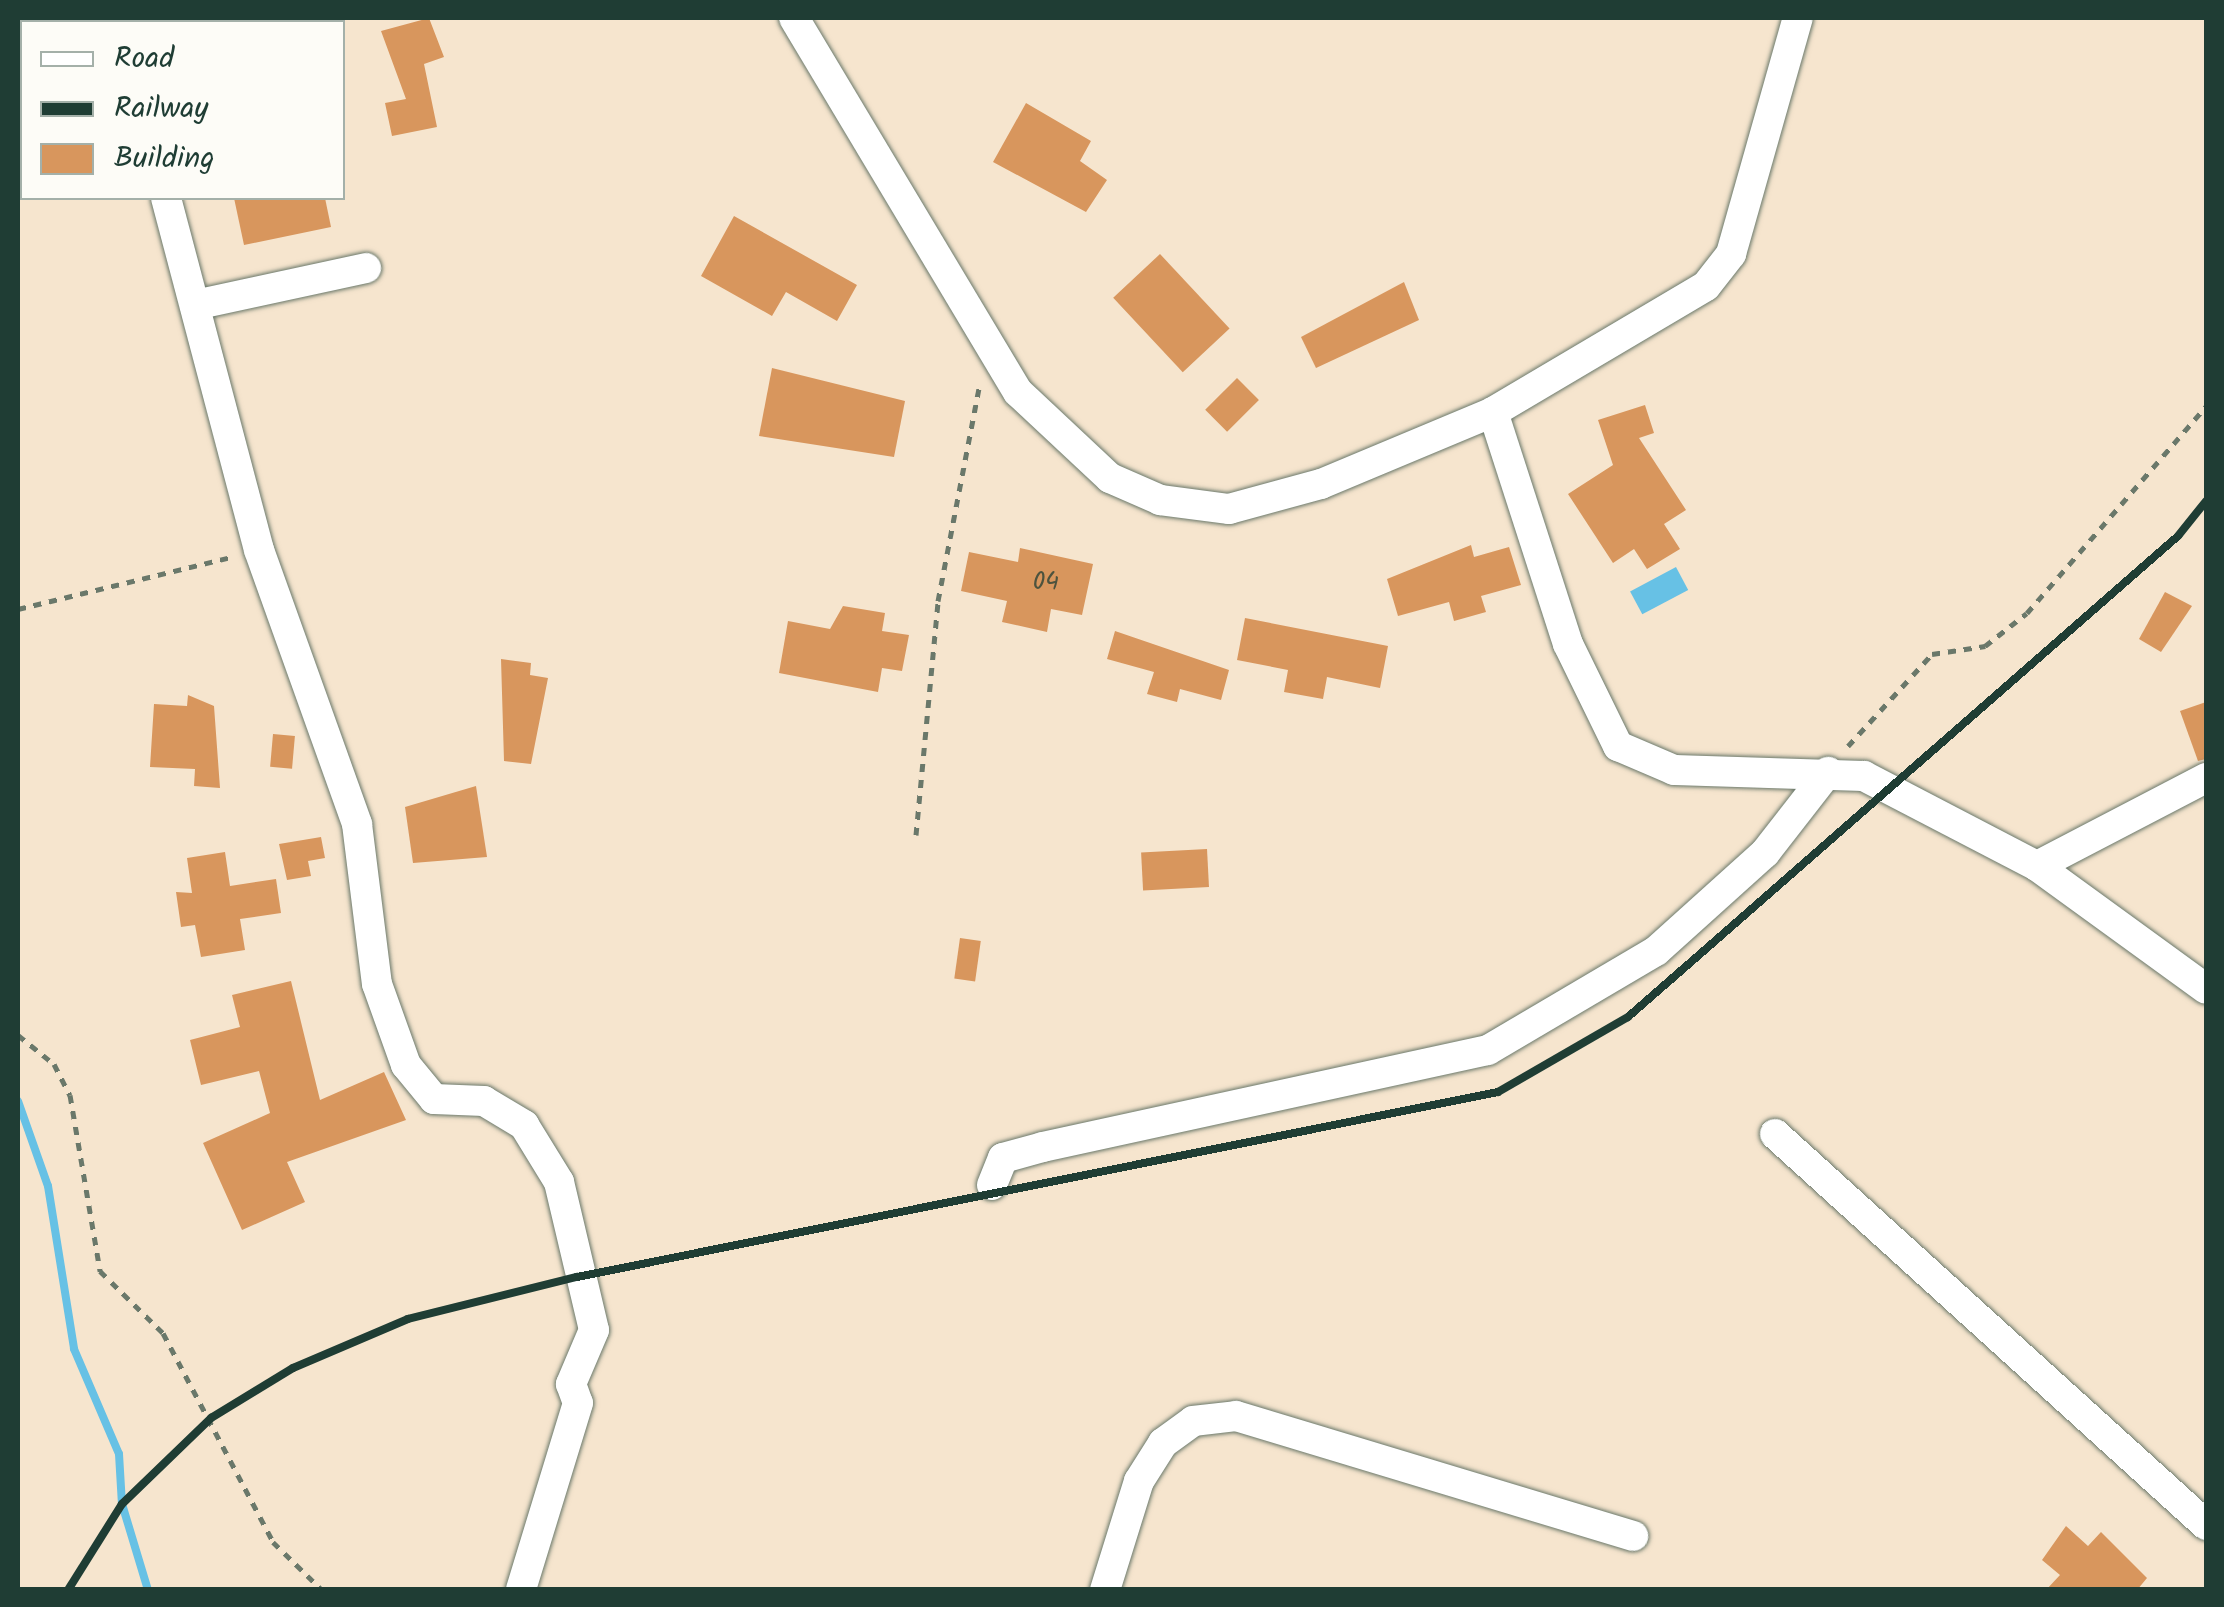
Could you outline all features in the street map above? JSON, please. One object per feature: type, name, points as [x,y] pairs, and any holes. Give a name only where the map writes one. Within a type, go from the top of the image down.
[{"type":"street","points":[[794,18],[989,352],[1063,442],[1110,478],[1193,508],[1229,509],[1322,484],[1493,412],[1724,268],[1798,18]]},
{"type":"street","points":[[167,200],[259,550],[357,824],[377,984],[406,1065],[434,1099],[484,1101],[524,1126],[559,1182],[594,1330],[571,1384],[578,1403],[521,1590]]},
{"type":"street","points":[[195,306],[366,268]]},
{"type":"street","points":[[1493,412],[1568,644],[1618,746],[1674,770],[1864,776],[2037,866],[2206,989]]},
{"type":"street","points":[[992,1184],[1003,1158],[1488,1050],[1656,951],[1765,853],[1828,772]]},
{"type":"street","points":[[2037,866],[2206,778]]},
{"type":"street","points":[[1775,1134],[2206,1525]]},
{"type":"street","points":[[1105,1590],[1140,1481],[1163,1443],[1192,1422],[1236,1416],[1633,1536]]},
{"type":"path","points":[[916,835],[938,600],[989,352]]},
{"type":"path","points":[[1828,772],[1932,654],[1984,646],[2027,613],[2206,406]]},
{"type":"path","points":[[18,609],[259,550]]},
{"type":"path","points":[[18,1035],[54,1064],[70,1095],[100,1270],[164,1332],[241,1466],[273,1542],[322,1590]]},
{"type":"water","points":[[1676,567],[1688,590],[1642,614],[1630,591]]},
{"type":"building","points":[[429,18],[444,57],[424,64],[437,127],[392,136],[385,103],[406,99],[381,31]]},
{"type":"building","points":[[1026,103],[1091,141],[1080,161],[1107,180],[1086,212],[993,162]]},
{"type":"building","points":[[234,200],[325,200],[331,227],[244,245]]},
{"type":"building","points":[[734,216],[857,285],[837,321],[786,292],[772,316],[701,276]]},
{"type":"building","points":[[1160,254],[1230,329],[1183,372],[1113,298]]},
{"type":"building","points":[[1404,282],[1419,320],[1316,368],[1301,337]]},
{"type":"building","points":[[772,368],[905,401],[894,457],[759,436]]},
{"type":"building","points":[[1237,378],[1259,400],[1227,432],[1205,410]]},
{"type":"building","points":[[1645,405],[1654,433],[1639,438],[1686,510],[1664,524],[1680,549],[1647,569],[1634,549],[1613,563],[1568,494],[1613,465],[1598,420]]},
{"type":"building","points":[[1471,545],[1474,557],[1509,547],[1521,585],[1481,596],[1486,612],[1454,621],[1449,602],[1398,616],[1387,579]]},
{"type":"building","points":[[1020,548],[1093,564],[1082,615],[1051,609],[1047,632],[1002,622],[1007,601],[961,591],[969,552],[1018,562]]},
{"type":"building","points":[[2165,592],[2192,606],[2161,652],[2139,639]]},
{"type":"building","points":[[843,606],[885,613],[882,631],[909,635],[902,671],[882,668],[878,692],[779,673],[788,621],[830,629]]},
{"type":"building","points":[[1245,618],[1388,646],[1380,688],[1327,677],[1323,699],[1284,692],[1288,670],[1237,660]]},
{"type":"building","points":[[1115,631],[1229,670],[1221,700],[1180,689],[1177,702],[1147,694],[1154,672],[1107,659]]},
{"type":"building","points":[[501,659],[531,663],[530,675],[548,678],[531,764],[504,761]]},
{"type":"building","points":[[188,695],[214,706],[220,788],[194,786],[195,769],[150,767],[154,704],[187,706]]},
{"type":"building","points":[[2206,702],[2206,759],[2198,761],[2180,711]]},
{"type":"building","points":[[273,734],[295,736],[292,769],[270,767]]},
{"type":"building","points":[[476,786],[487,857],[413,863],[405,807]]},
{"type":"building","points":[[321,837],[325,858],[308,861],[311,876],[287,880],[279,844]]},
{"type":"building","points":[[1207,849],[1209,887],[1143,890],[1141,852]]},
{"type":"building","points":[[225,852],[230,886],[276,879],[281,913],[240,919],[245,950],[201,957],[195,925],[181,927],[176,892],[192,893],[187,858]]},
{"type":"building","points":[[960,938],[981,941],[975,982],[954,979]]},
{"type":"building","points":[[291,981],[320,1100],[384,1072],[406,1120],[287,1162],[305,1202],[242,1230],[203,1143],[270,1113],[259,1071],[201,1085],[190,1040],[240,1027],[232,995]]},
{"type":"building","points":[[2066,1526],[2088,1546],[2101,1532],[2147,1578],[2137,1590],[2046,1590],[2060,1575],[2042,1560]]},
{"type":"waterway","points":[[18,1101],[48,1186],[74,1349],[119,1454],[122,1504],[148,1590]]},
{"type":"railway","points":[[68,1590],[122,1504],[211,1418],[293,1368],[408,1319],[577,1277],[1498,1092],[1628,1017],[2178,536],[2206,501]]}]
